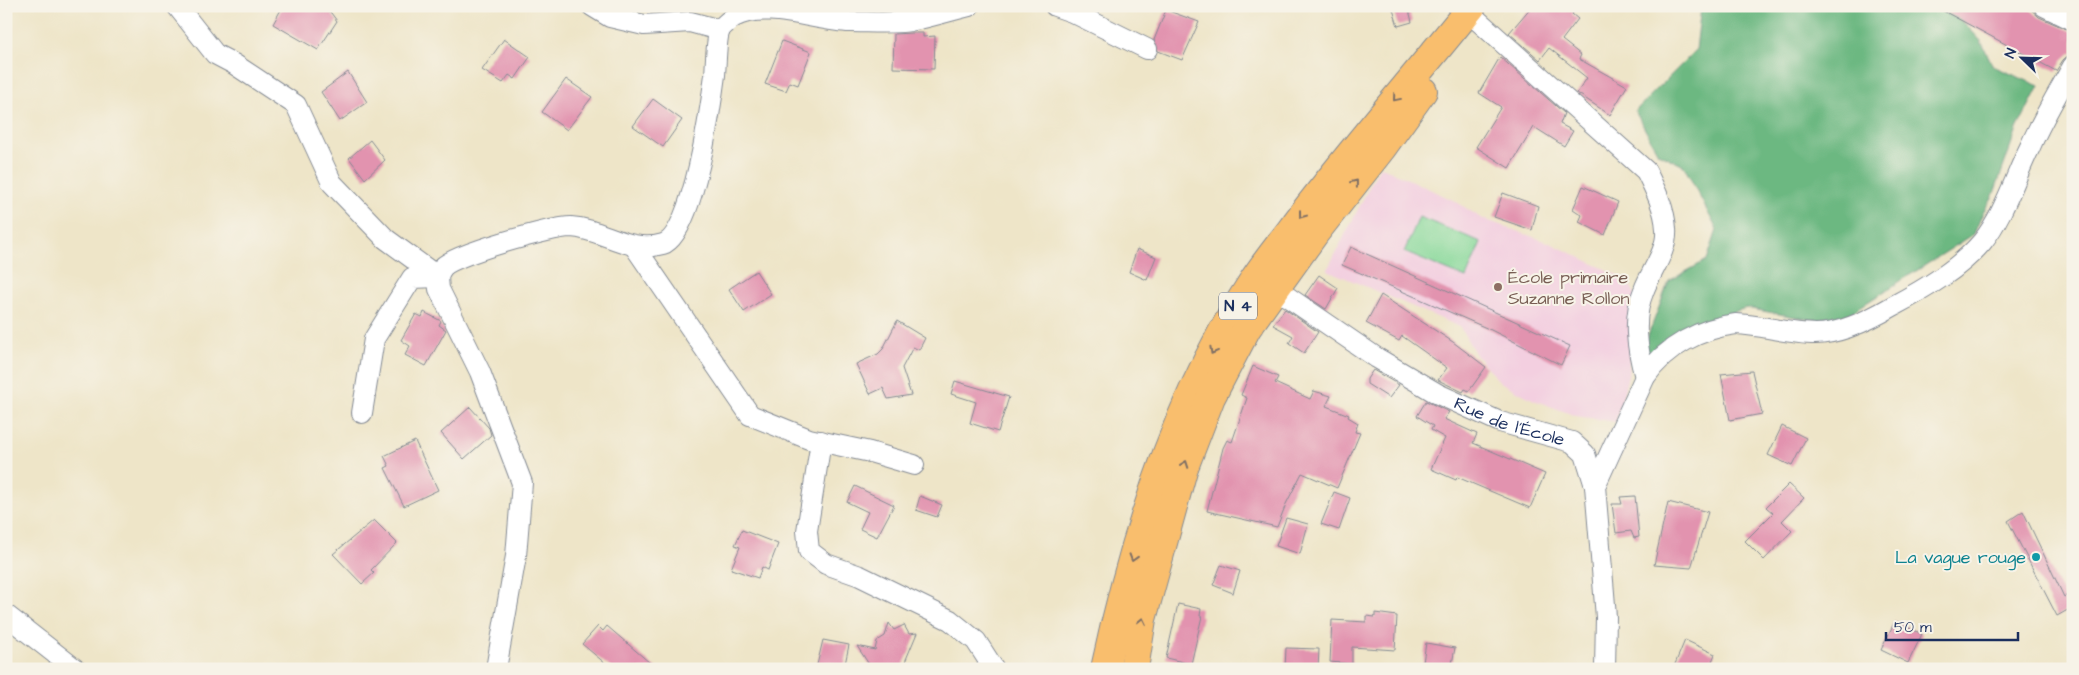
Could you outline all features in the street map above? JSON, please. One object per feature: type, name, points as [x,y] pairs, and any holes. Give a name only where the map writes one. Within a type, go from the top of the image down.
[{"type":"highway","name":"N 4","points":[[1134,669],[1142,619],[1183,470],[1211,397],[1247,328],[1315,234],[1382,148],[1477,10]]},
{"type":"highway","name":"N 4","points":[[1105,669],[1118,606],[1148,511],[1192,395],[1211,354],[1253,281],[1326,183],[1477,10]]},
{"type":"street","points":[[177,6],[215,54],[234,64],[296,105],[332,183],[386,239],[438,277]]},
{"type":"street","points":[[592,6],[610,17],[644,25],[690,22],[720,30]]},
{"type":"street","points":[[496,669],[516,556],[522,483],[480,372],[439,288],[438,277],[441,269],[448,263],[550,230],[571,227],[590,230],[635,247],[664,244],[672,238],[687,204],[707,130],[720,30],[734,17],[742,14],[774,10],[848,22],[908,21],[969,6]]},
{"type":"street","points":[[1055,6],[1072,12],[1147,49]]},
{"type":"street","points":[[2044,6],[2073,20]]},
{"type":"street","points":[[1477,10],[1646,171],[1654,187],[1666,229],[1662,250],[1643,291],[1638,315],[1638,350],[1645,377]]},
{"type":"street","points":[[1595,486],[1645,377],[1651,367],[1676,346],[1723,325],[1743,324],[1815,334],[1827,332],[1874,317],[1932,283],[1966,258],[1991,229],[2037,131],[2073,66]]},
{"type":"street","points":[[635,247],[750,415],[821,441],[914,465]]},
{"type":"street","points":[[362,413],[374,339],[412,278],[438,277]]},
{"type":"street","name":"Rue de l'École","points":[[1276,288],[1377,358],[1438,394],[1500,422],[1572,442],[1585,454],[1595,486],[1606,617],[1605,669]]},
{"type":"street","points":[[821,441],[807,531],[809,551],[826,564],[860,576],[950,620],[976,641],[994,669]]},
{"type":"street","points":[[6,615],[75,669]]},
{"type":"shaded area","name":"École primaire Suzanne Rollon","points":[[1380,166],[1455,201],[1481,218],[1550,243],[1626,279],[1635,294],[1628,376],[1616,422],[1576,416],[1534,400],[1500,382],[1476,355],[1460,327],[1327,270]]},
{"type":"green space","points":[[1701,6],[1948,6],[1981,41],[1993,66],[2039,86],[2017,129],[1993,196],[1983,212],[1974,234],[1838,321],[1807,319],[1746,308],[1695,324],[1648,360],[1643,349],[1669,281],[1707,260],[1717,230],[1684,166],[1658,153],[1635,111],[1696,50]]},
{"type":"green space","points":[[1419,217],[1481,242],[1466,278],[1404,252]]},
{"type":"building","points":[[283,6],[320,6],[331,13],[337,21],[318,50],[273,24]]},
{"type":"building","points":[[1392,6],[1408,6],[1412,22],[1398,26]]},
{"type":"building","points":[[1532,6],[1578,6],[1572,14],[1578,19],[1562,40],[1581,55],[1579,59],[1627,86],[1610,115],[1577,93],[1587,78],[1549,48],[1540,60],[1509,33]]},
{"type":"building","points":[[1934,6],[2027,6],[2039,17],[2073,32],[2073,51],[2063,60],[2056,71]]},
{"type":"building","points":[[1166,10],[1199,22],[1182,60],[1158,51],[1154,40]]},
{"type":"building","points":[[923,33],[923,37],[935,36],[934,69],[893,68],[894,34]]},
{"type":"building","points":[[504,39],[530,57],[515,79],[509,75],[503,83],[482,70]]},
{"type":"building","points":[[782,41],[811,52],[798,85],[790,82],[786,91],[765,84]]},
{"type":"building","points":[[1500,57],[1564,113],[1560,124],[1573,131],[1564,146],[1534,127],[1509,168],[1476,147],[1501,107],[1479,93]]},
{"type":"building","points":[[348,72],[367,102],[340,121],[321,92]]},
{"type":"building","points":[[566,79],[592,97],[567,130],[542,112]]},
{"type":"building","points":[[653,99],[682,120],[663,147],[633,126]]},
{"type":"building","points":[[370,140],[385,160],[365,179],[349,158]]},
{"type":"building","points":[[1583,186],[1618,202],[1605,235],[1579,222],[1582,215],[1573,209]]},
{"type":"building","points":[[1503,193],[1538,206],[1532,230],[1494,217]]},
{"type":"building","points":[[1351,247],[1570,346],[1561,365],[1491,330],[1342,265]]},
{"type":"building","points":[[1137,249],[1156,257],[1147,280],[1129,272]]},
{"type":"building","points":[[756,271],[771,294],[744,312],[729,289]]},
{"type":"building","points":[[1319,275],[1338,288],[1326,309],[1305,295]]},
{"type":"building","points":[[1381,295],[1453,342],[1486,367],[1469,391],[1465,389],[1463,392],[1438,380],[1447,368],[1402,336],[1399,341],[1366,323]]},
{"type":"building","points":[[1285,309],[1318,332],[1304,353],[1289,343],[1293,336],[1273,325]]},
{"type":"building","points":[[424,312],[441,321],[439,325],[446,330],[426,366],[405,355],[410,346],[401,340],[416,314],[422,317]]},
{"type":"building","points":[[897,321],[925,338],[919,350],[913,347],[902,368],[911,395],[888,399],[883,388],[870,394],[856,364],[878,354],[883,349]]},
{"type":"building","points":[[1253,366],[1278,377],[1275,383],[1310,399],[1314,391],[1331,396],[1326,406],[1349,415],[1348,417],[1358,423],[1355,432],[1360,433],[1337,488],[1302,473],[1277,527],[1207,511],[1223,448],[1227,440],[1232,442],[1247,398],[1241,395]]},
{"type":"building","points":[[1373,370],[1399,385],[1389,398],[1367,384],[1367,379]]},
{"type":"building","points":[[1752,371],[1762,414],[1730,420],[1721,374]]},
{"type":"building","points":[[955,381],[1009,397],[998,432],[970,423],[976,402],[951,394]]},
{"type":"building","points":[[1426,401],[1449,412],[1444,419],[1477,434],[1473,443],[1545,474],[1530,508],[1457,477],[1456,480],[1431,469],[1445,438],[1431,430],[1433,426],[1417,416]]},
{"type":"building","points":[[470,407],[489,428],[491,435],[464,459],[441,433]]},
{"type":"building","points":[[1782,426],[1806,438],[1792,466],[1768,455]]},
{"type":"building","points":[[415,441],[438,490],[404,506],[385,468],[389,466],[384,456]]},
{"type":"building","points":[[1789,484],[1804,498],[1782,521],[1792,531],[1764,560],[1745,541],[1773,513],[1766,507]]},
{"type":"building","points":[[855,486],[894,505],[877,537],[860,529],[868,512],[847,502]]},
{"type":"building","points":[[1334,492],[1350,498],[1339,530],[1321,524]]},
{"type":"building","points":[[920,496],[942,505],[937,517],[916,510]]},
{"type":"building","points":[[1635,496],[1639,537],[1634,538],[1631,531],[1616,533],[1612,504],[1622,504],[1620,497]]},
{"type":"building","points":[[1668,502],[1708,512],[1691,568],[1654,565]]},
{"type":"building","name":"La vague rouge","points":[[2023,511],[2064,597],[2073,592],[2073,607],[2057,616],[2008,521]]},
{"type":"building","points":[[1286,518],[1308,524],[1300,554],[1276,546]]},
{"type":"building","points":[[374,520],[397,543],[371,570],[374,573],[362,584],[333,554]]},
{"type":"building","points":[[742,530],[778,544],[768,570],[762,567],[758,578],[731,569],[740,547],[735,545]]},
{"type":"building","points":[[1221,565],[1240,571],[1233,593],[1213,585]]},
{"type":"building","points":[[1178,604],[1201,609],[1200,616],[1202,616],[1191,664],[1166,658]]},
{"type":"building","points":[[1375,613],[1397,616],[1395,650],[1352,647],[1352,664],[1330,662],[1332,620],[1366,622],[1366,616],[1375,617]]},
{"type":"building","points":[[1895,621],[1922,634],[1908,663],[1881,650]]},
{"type":"building","points":[[889,623],[894,630],[904,625],[909,634],[917,633],[902,669],[872,669],[857,646],[875,650],[877,641],[885,636]]},
{"type":"building","points":[[598,626],[603,631],[607,626],[657,669],[612,669],[582,644]]},
{"type":"building","points":[[823,640],[849,645],[844,669],[816,669]]},
{"type":"building","points":[[1685,640],[1715,654],[1709,669],[1673,669]]},
{"type":"building","points":[[1426,643],[1455,648],[1451,669],[1422,669]]},
{"type":"building","points":[[1286,648],[1319,649],[1318,669],[1285,669]]},
{"type":"place","name":"École primaire Suzanne Rollon","points":[[1498,287]]},
{"type":"place","name":"La vague rouge","points":[[2036,557]]}]
